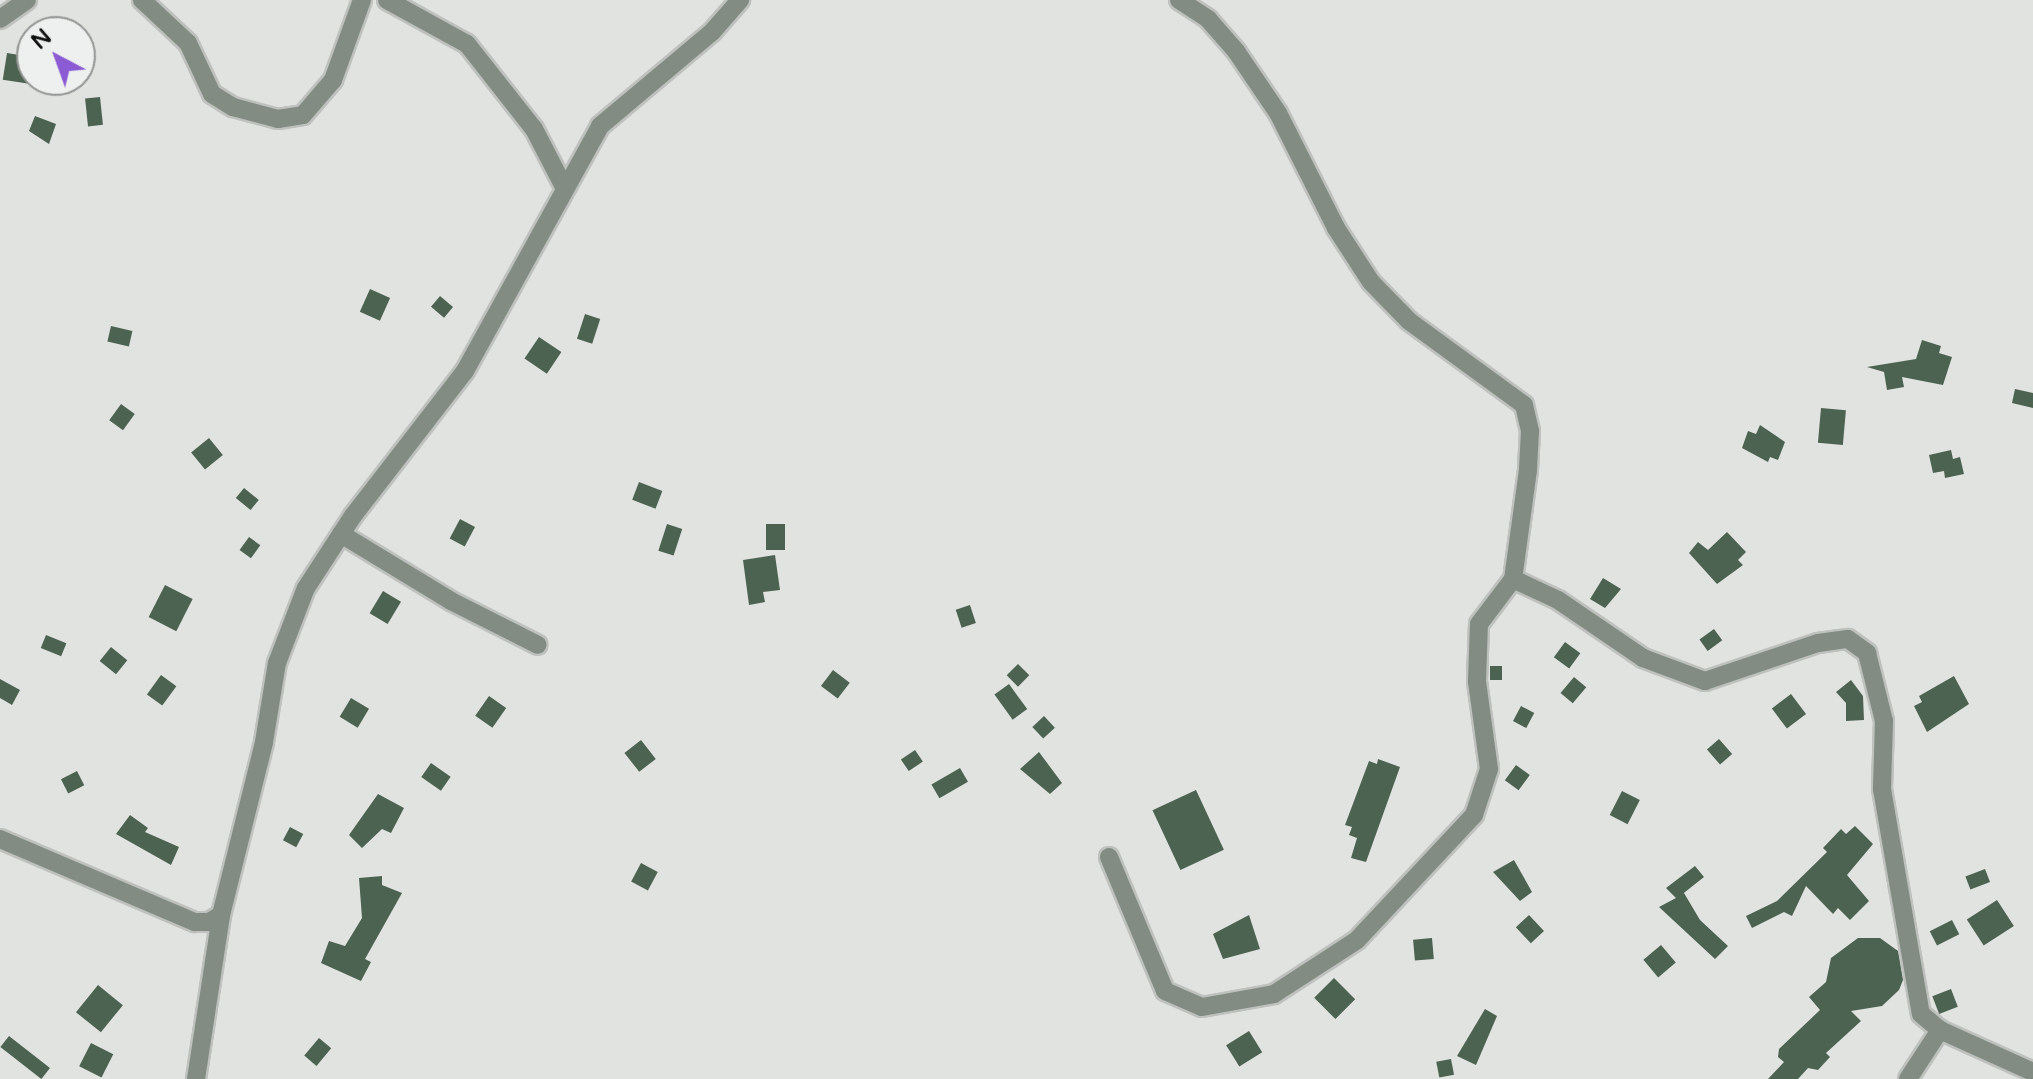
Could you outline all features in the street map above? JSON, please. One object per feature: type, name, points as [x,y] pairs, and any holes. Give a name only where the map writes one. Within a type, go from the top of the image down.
[{"type":"street","points":[[0,19],[27,0]]},
{"type":"street","points":[[142,0],[188,43],[212,94],[233,107],[278,119],[303,115],[333,80],[362,0]]},
{"type":"street","points":[[387,0],[467,44],[534,129],[563,185]]},
{"type":"street","points":[[196,1079],[221,915],[264,742],[277,663],[306,588],[341,534],[465,371],[563,185],[600,126],[712,32],[740,0]]},
{"type":"street","points":[[1109,857],[1165,991],[1202,1007],[1274,994],[1357,940],[1474,815],[1489,769],[1477,681],[1479,624],[1513,579],[1528,470],[1530,431],[1524,405],[1409,321],[1371,282],[1336,228],[1278,113],[1245,63],[1208,19],[1179,0]]},
{"type":"street","points":[[341,534],[451,601],[538,645]]},
{"type":"street","points":[[1513,579],[1558,600],[1643,658],[1705,681],[1818,643],[1848,639],[1867,653],[1884,721],[1882,789],[1921,1014],[1940,1030],[2033,1072]]},
{"type":"street","points":[[0,839],[195,922],[221,915]]},
{"type":"street","points":[[1908,1079],[1940,1030]]},
{"type":"building","points":[[7,53],[16,54],[16,82],[3,80]]},
{"type":"building","points":[[100,97],[103,125],[88,126],[85,99]]},
{"type":"building","points":[[35,116],[56,124],[49,144],[29,131]]},
{"type":"building","points":[[370,289],[390,298],[380,321],[360,312]]},
{"type":"building","points":[[440,296],[453,307],[444,318],[431,307]]},
{"type":"building","points":[[585,314],[600,319],[592,344],[577,339]]},
{"type":"building","points":[[111,326],[132,331],[129,347],[107,342]]},
{"type":"building","points":[[539,337],[561,352],[547,374],[524,359]]},
{"type":"building","points":[[1922,340],[1941,346],[1939,353],[1952,357],[1943,385],[1902,377],[1904,387],[1887,390],[1884,372],[1867,367],[1916,359]]},
{"type":"building","points":[[2015,389],[2033,393],[2033,408],[2012,403]]},
{"type":"building","points":[[121,404],[135,414],[123,430],[109,420]]},
{"type":"building","points":[[1821,408],[1846,410],[1843,445],[1818,443]]},
{"type":"building","points":[[1760,425],[1785,442],[1778,460],[1770,457],[1768,462],[1742,448],[1748,431],[1756,434]]},
{"type":"building","points":[[209,438],[223,455],[205,470],[191,452]]},
{"type":"building","points":[[1951,450],[1953,459],[1960,457],[1964,474],[1945,478],[1944,471],[1933,473],[1929,455]]},
{"type":"building","points":[[639,482],[662,491],[656,509],[632,500]]},
{"type":"building","points":[[244,488],[259,500],[251,510],[236,498]]},
{"type":"building","points":[[460,519],[475,527],[465,546],[450,538]]},
{"type":"building","points":[[667,524],[682,529],[674,556],[658,551]]},
{"type":"building","points":[[766,524],[785,524],[785,550],[766,550]]},
{"type":"building","points":[[1727,532],[1746,552],[1738,560],[1743,565],[1717,584],[1689,553],[1698,542],[1708,550]]},
{"type":"building","points":[[249,537],[260,545],[251,558],[240,550]]},
{"type":"building","points":[[775,555],[780,590],[763,592],[765,602],[749,605],[743,560]]},
{"type":"building","points":[[1603,578],[1621,589],[1605,608],[1590,599]]},
{"type":"building","points":[[165,585],[193,599],[176,631],[149,617]]},
{"type":"building","points":[[383,591],[401,602],[388,624],[370,613]]},
{"type":"building","points":[[970,605],[976,623],[962,628],[956,610]]},
{"type":"building","points":[[1714,629],[1722,640],[1708,651],[1699,640]]},
{"type":"building","points":[[46,635],[66,643],[61,656],[41,648]]},
{"type":"building","points":[[1565,642],[1580,653],[1569,669],[1554,657]]},
{"type":"building","points":[[111,647],[127,660],[116,674],[100,661]]},
{"type":"building","points":[[1018,664],[1029,675],[1018,687],[1007,675]]},
{"type":"building","points":[[1490,666],[1502,666],[1502,680],[1490,680]]},
{"type":"building","points":[[833,670],[850,683],[838,699],[821,686]]},
{"type":"building","points":[[161,675],[176,686],[162,706],[147,694]]},
{"type":"building","points":[[1954,676],[1969,704],[1927,732],[1914,706],[1922,702],[1919,696]]},
{"type":"building","points":[[1574,677],[1586,687],[1573,703],[1561,693]]},
{"type":"building","points":[[0,679],[20,690],[12,705],[0,698]]},
{"type":"building","points":[[1851,680],[1863,696],[1864,720],[1846,721],[1846,703],[1836,692]]},
{"type":"building","points":[[1009,684],[1027,709],[1013,720],[994,695]]},
{"type":"building","points":[[1791,694],[1806,714],[1787,728],[1772,708]]},
{"type":"building","points":[[489,696],[506,708],[492,728],[475,716]]},
{"type":"building","points":[[351,698],[369,709],[358,728],[340,717]]},
{"type":"building","points":[[1521,706],[1534,713],[1526,728],[1513,721]]},
{"type":"building","points":[[1044,716],[1055,728],[1043,739],[1032,727]]},
{"type":"building","points":[[1719,739],[1732,754],[1720,765],[1707,749]]},
{"type":"building","points":[[641,740],[656,759],[639,772],[624,753]]},
{"type":"building","points":[[915,750],[923,762],[909,771],[901,760]]},
{"type":"building","points":[[1039,752],[1062,783],[1050,794],[1020,769]]},
{"type":"building","points":[[1378,759],[1400,767],[1366,862],[1351,858],[1357,838],[1349,835],[1352,827],[1345,825],[1369,761],[1377,764]]},
{"type":"building","points":[[431,763],[451,777],[441,791],[421,777]]},
{"type":"building","points":[[1516,765],[1530,775],[1519,790],[1505,780]]},
{"type":"building","points":[[960,768],[968,782],[939,798],[931,784]]},
{"type":"building","points":[[77,771],[84,785],[68,793],[61,779]]},
{"type":"building","points":[[1196,790],[1224,850],[1180,870],[1152,810]]},
{"type":"building","points":[[1622,791],[1640,800],[1628,824],[1610,815]]},
{"type":"building","points":[[378,794],[404,808],[391,833],[382,829],[362,848],[349,835]]},
{"type":"building","points":[[130,815],[148,828],[145,832],[179,847],[171,865],[116,834]]},
{"type":"building","points":[[1855,826],[1873,844],[1847,875],[1869,901],[1850,920],[1838,908],[1833,914],[1806,886],[1792,916],[1784,912],[1752,928],[1746,916],[1777,901],[1827,852],[1823,848],[1841,829],[1846,834]]},
{"type":"building","points":[[290,827],[303,834],[296,847],[283,840]]},
{"type":"building","points":[[1514,860],[1532,892],[1520,901],[1493,872]]},
{"type":"building","points":[[641,863],[658,872],[648,890],[631,882]]},
{"type":"building","points":[[1695,866],[1704,877],[1680,896],[1684,893],[1700,920],[1728,946],[1715,959],[1659,907],[1676,898],[1666,888]]},
{"type":"building","points":[[1985,869],[1990,882],[1970,890],[1965,877]]},
{"type":"building","points":[[382,876],[382,885],[402,893],[365,959],[371,962],[361,981],[321,963],[329,941],[345,946],[362,918],[359,878]]},
{"type":"building","points":[[1997,900],[2014,926],[1984,946],[1967,920]]},
{"type":"building","points":[[1249,915],[1260,949],[1223,959],[1213,934]]},
{"type":"building","points":[[1529,915],[1544,931],[1531,943],[1516,927]]},
{"type":"building","points":[[1952,920],[1959,934],[1937,946],[1930,931]]},
{"type":"building","points":[[1432,938],[1434,959],[1415,961],[1413,940]]},
{"type":"building","points":[[1858,938],[1880,938],[1898,951],[1903,980],[1899,990],[1882,1006],[1851,1011],[1861,1021],[1826,1053],[1830,1057],[1818,1070],[1808,1068],[1798,1079],[1768,1079],[1784,1062],[1778,1057],[1779,1049],[1820,1010],[1809,997],[1826,982],[1831,958]]},
{"type":"building","points":[[1661,945],[1676,963],[1658,977],[1643,960]]},
{"type":"building","points":[[1334,978],[1355,999],[1335,1019],[1314,998]]},
{"type":"building","points":[[98,985],[123,1005],[101,1032],[76,1012]]},
{"type":"building","points":[[1951,989],[1958,1007],[1939,1014],[1932,996]]},
{"type":"building","points":[[1485,1009],[1497,1016],[1476,1065],[1457,1056]]},
{"type":"building","points":[[1249,1031],[1262,1052],[1239,1067],[1226,1045]]},
{"type":"building","points":[[9,1036],[50,1068],[41,1079],[0,1047]]},
{"type":"building","points":[[319,1038],[331,1048],[316,1066],[304,1056]]},
{"type":"building","points":[[91,1043],[113,1054],[101,1078],[79,1066]]},
{"type":"building","points":[[1451,1059],[1454,1075],[1439,1078],[1436,1062]]}]
